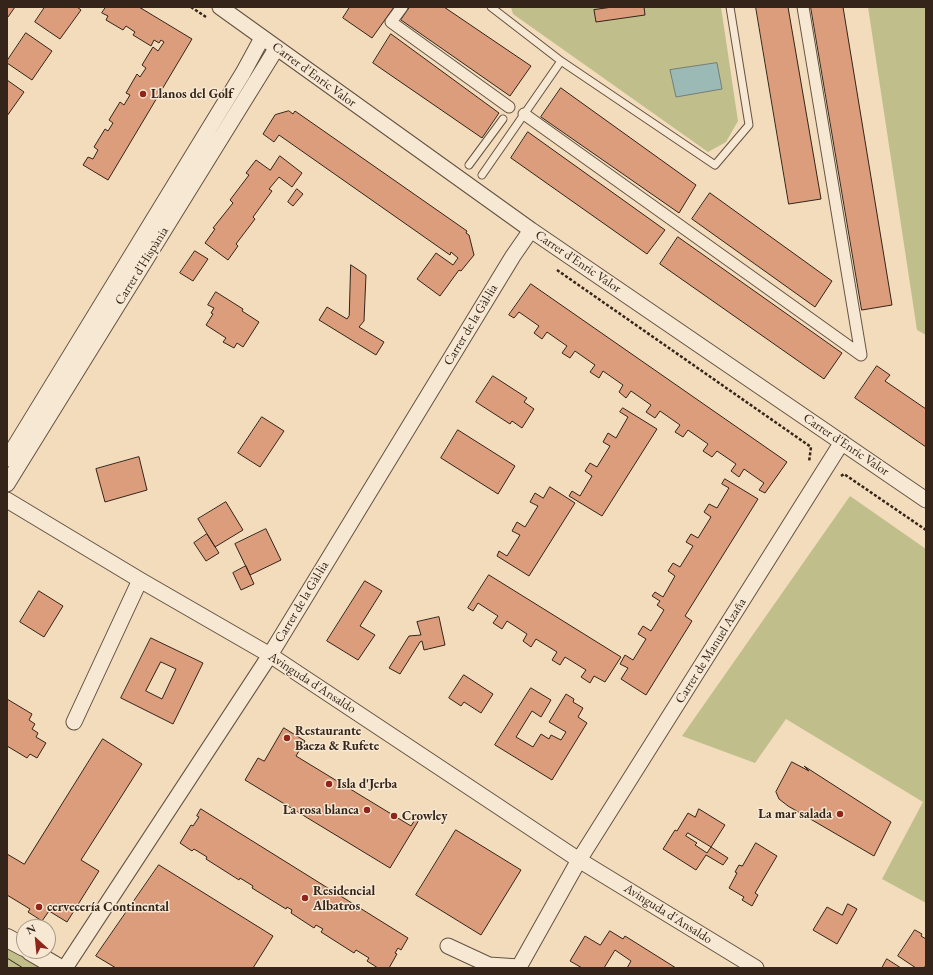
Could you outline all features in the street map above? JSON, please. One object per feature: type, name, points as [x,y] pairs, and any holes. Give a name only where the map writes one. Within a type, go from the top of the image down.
[{"type":"street","name":"Carrer d'Enric Valor","points":[[220,7],[239,13],[262,38],[276,49],[531,230],[926,500]]},
{"type":"street","points":[[402,7],[392,22],[509,107]]},
{"type":"street","points":[[524,114],[861,355],[803,7]]},
{"type":"street","name":"Carrer d'Hispània","points":[[7,459],[239,80],[262,38]]},
{"type":"street","name":"Carrer d'Hispània","points":[[7,484],[276,49]]},
{"type":"street","name":"Carrer de la Gàl·lia","points":[[65,968],[270,655],[513,256],[531,230]]},
{"type":"street","name":"Carrer de Manuel Azaña","points":[[579,860],[842,442]]},
{"type":"street","name":"Avinguda d'Ansaldo","points":[[7,500],[140,580],[270,655],[579,860],[756,968]]},
{"type":"street","points":[[74,722],[140,580]]},
{"type":"street","points":[[448,946],[490,965],[519,967],[579,860]]},
{"type":"street","points":[[7,938],[16,943]]},
{"type":"street","points":[[44,959],[60,968]]},
{"type":"lane","points":[[491,7],[561,61],[715,166],[749,125],[730,7]]},
{"type":"lane","points":[[482,175],[561,61]]},
{"type":"lane","points":[[469,166],[503,119]]},
{"type":"path","points":[[192,7],[211,21]]},
{"type":"path","points":[[553,267],[811,447],[808,471],[819,479],[830,486],[844,474],[926,530]]},
{"type":"shaded area","points":[[511,7],[721,7],[738,121],[726,142],[708,152],[513,14]]},
{"type":"shaded area","points":[[868,7],[926,7],[926,335],[917,330]]},
{"type":"shaded area","points":[[850,496],[926,549],[926,903],[882,879],[923,802],[786,719],[755,763],[682,736]]},
{"type":"shaded area","points":[[7,947],[16,953],[16,959],[26,959],[40,968],[7,968]]},
{"type":"water","points":[[717,63],[722,89],[676,97],[670,70]]},
{"type":"building","points":[[7,7],[15,7],[8,17],[7,16]]},
{"type":"building","points":[[45,7],[77,7],[81,10],[60,39],[35,22]]},
{"type":"building","name":"Llanos del Golf","points":[[106,7],[139,7],[192,39],[108,180],[83,165],[88,157],[93,159],[98,150],[94,147],[105,129],[108,131],[113,123],[109,120],[120,102],[124,105],[130,95],[126,93],[137,74],[140,77],[146,68],[142,65],[153,47],[158,51],[164,42],[161,40],[159,43],[154,40],[151,46],[133,35],[135,32],[126,26],[123,30],[106,20],[108,16],[102,13]]},
{"type":"building","points":[[350,7],[394,7],[372,38],[343,18]]},
{"type":"building","points":[[410,7],[444,7],[531,66],[510,96],[401,20]]},
{"type":"building","points":[[613,7],[644,7],[645,15],[596,22],[594,10]]},
{"type":"building","points":[[756,7],[788,7],[821,199],[789,204]]},
{"type":"building","points":[[811,7],[843,7],[892,305],[862,310]]},
{"type":"building","points":[[26,33],[52,51],[32,80],[7,63]]},
{"type":"building","points":[[391,34],[499,113],[482,138],[373,63]]},
{"type":"building","points":[[7,80],[24,92],[7,116]]},
{"type":"building","points":[[561,88],[696,185],[679,213],[541,117]]},
{"type":"building","points":[[289,111],[293,114],[295,111],[467,231],[466,233],[469,235],[474,255],[461,271],[459,270],[440,296],[417,279],[436,253],[453,265],[458,258],[451,252],[450,255],[279,135],[274,142],[263,134],[275,115]]},
{"type":"building","points":[[528,132],[665,230],[647,254],[511,158]]},
{"type":"building","points":[[280,156],[302,173],[292,187],[279,177],[269,189],[272,191],[253,217],[255,219],[236,244],[238,246],[228,260],[205,243],[215,229],[213,228],[233,203],[230,200],[249,175],[246,173],[256,160],[270,170]]},
{"type":"building","points":[[297,189],[303,194],[293,206],[288,202]]},
{"type":"building","points":[[710,193],[832,281],[815,307],[692,219]]},
{"type":"building","points":[[678,237],[842,353],[824,379],[660,264]]},
{"type":"building","points":[[195,251],[208,259],[193,281],[180,273]]},
{"type":"building","points":[[351,265],[366,275],[364,321],[359,327],[384,342],[376,355],[319,320],[327,307],[347,319],[349,316]]},
{"type":"building","points":[[531,284],[787,462],[765,493],[759,490],[764,483],[744,469],[739,477],[731,471],[736,464],[717,451],[712,457],[703,451],[708,444],[688,430],[683,437],[675,432],[680,425],[660,411],[655,418],[646,412],[651,405],[631,391],[626,398],[619,392],[623,385],[603,371],[599,378],[590,372],[595,365],[575,351],[570,358],[562,353],[567,346],[547,332],[542,339],[534,333],[539,326],[519,312],[514,318],[509,315]]},
{"type":"building","points":[[216,292],[243,309],[242,311],[259,322],[243,347],[237,343],[234,348],[223,342],[226,338],[206,325],[213,314],[211,313],[214,308],[208,305]]},
{"type":"building","points":[[877,366],[890,375],[885,381],[926,409],[926,447],[855,398]]},
{"type":"building","points":[[493,376],[527,398],[524,402],[534,409],[522,428],[512,421],[510,424],[476,402]]},
{"type":"building","points":[[623,408],[657,429],[602,516],[569,496],[572,491],[580,496],[592,476],[585,471],[590,463],[597,467],[610,446],[603,442],[608,433],[616,438],[628,417],[620,412]]},
{"type":"building","points":[[262,417],[284,431],[260,467],[238,453]]},
{"type":"building","points":[[458,430],[515,466],[498,494],[441,458]]},
{"type":"building","points":[[139,457],[147,490],[105,502],[96,469]]},
{"type":"building","points":[[725,479],[758,499],[685,616],[692,621],[646,695],[621,679],[628,668],[620,664],[625,655],[633,660],[646,639],[638,634],[643,626],[651,631],[664,610],[657,605],[660,601],[652,596],[655,592],[663,597],[675,576],[668,571],[673,563],[680,567],[693,546],[686,542],[691,534],[698,538],[711,517],[704,512],[709,504],[717,508],[729,488],[722,484]]},
{"type":"building","points":[[550,487],[575,503],[529,576],[497,556],[499,551],[507,556],[520,535],[512,531],[517,522],[525,527],[538,506],[530,502],[535,493],[543,498]]},
{"type":"building","points":[[226,502],[243,530],[215,547],[198,519]]},
{"type":"building","points":[[266,529],[281,560],[250,575],[235,544]]},
{"type":"building","points":[[207,534],[219,553],[206,561],[194,543]]},
{"type":"building","points":[[246,566],[254,584],[241,590],[233,573]]},
{"type":"building","points":[[489,575],[621,657],[605,682],[594,676],[590,683],[581,677],[586,670],[565,657],[560,665],[552,660],[557,652],[536,639],[531,647],[523,641],[527,634],[507,621],[502,629],[493,623],[498,616],[478,603],[473,611],[468,608]]},
{"type":"building","points":[[365,581],[382,591],[360,626],[375,635],[358,660],[327,641]]},
{"type":"building","points":[[39,591],[63,606],[44,637],[20,622]]},
{"type":"building","points":[[439,617],[445,645],[424,650],[422,641],[400,674],[389,668],[409,636],[421,635],[417,622]]},
{"type":"building","points":[[151,638],[203,663],[173,724],[121,698]],"holes":[[[161,662],[176,669],[162,699],[146,691]]]},
{"type":"building","points":[[464,675],[493,694],[481,713],[464,702],[461,706],[449,698]]},
{"type":"building","points":[[531,688],[551,700],[541,717],[532,711],[516,737],[533,747],[541,734],[549,739],[551,735],[561,740],[566,732],[549,722],[566,694],[574,699],[573,702],[583,708],[578,717],[587,723],[552,780],[495,745]]},
{"type":"building","points":[[7,699],[32,714],[29,720],[35,724],[32,729],[38,733],[36,737],[46,743],[37,758],[30,754],[27,758],[7,746]]},
{"type":"building","points":[[284,728],[305,741],[296,756],[411,826],[416,818],[419,820],[390,868],[245,780],[258,758],[264,761]]},
{"type":"building","points":[[103,739],[142,764],[81,860],[99,871],[67,922],[49,911],[43,919],[39,919],[28,912],[30,909],[7,895],[7,854],[24,864]]},
{"type":"building","name":"La mar salada","points":[[792,762],[809,771],[804,766],[891,822],[874,856],[788,806],[779,799],[776,792]]},
{"type":"building","name":"Residencial Albatros","points":[[201,809],[408,938],[401,950],[398,948],[395,953],[397,954],[389,968],[378,968],[367,961],[369,958],[356,950],[354,953],[321,932],[323,929],[316,925],[314,928],[291,913],[292,910],[287,907],[286,909],[252,888],[253,886],[240,878],[239,880],[206,859],[207,857],[194,849],[192,851],[180,843],[191,825],[193,826],[199,817],[197,816]]},
{"type":"building","points":[[699,809],[725,825],[711,847],[728,858],[723,865],[706,855],[696,870],[663,849],[675,830],[677,831],[688,813],[695,817]],"holes":[[[688,833],[711,847],[707,853],[695,845],[697,843],[686,836]]]},
{"type":"building","points":[[456,830],[521,870],[481,935],[416,895]]},
{"type":"building","points":[[756,843],[777,856],[755,893],[758,895],[752,906],[742,900],[744,897],[729,888],[737,873],[735,872],[739,865],[742,866]]},
{"type":"building","points":[[159,865],[273,936],[253,968],[116,968],[96,956]]},
{"type":"building","points":[[848,904],[857,909],[837,944],[813,930],[827,907],[842,915]]},
{"type":"building","points":[[915,930],[922,934],[921,936],[926,939],[926,965],[924,968],[916,968],[898,956]]},
{"type":"building","points":[[610,931],[623,939],[625,936],[676,968],[627,968],[631,961],[615,950],[604,968],[582,968],[570,961],[585,936],[600,945]]},
{"type":"building","points":[[887,959],[901,968],[882,968]]},
{"type":"tram line","points":[[7,958],[23,968]]},
{"type":"place","name":"Llanos del Golf","points":[[143,94]]},
{"type":"place","name":"Restaurante Baeza & Rufete","points":[[287,738]]},
{"type":"place","name":"Isla d'Jerba","points":[[329,784]]},
{"type":"place","name":"La rosa blanca","points":[[367,810]]},
{"type":"place","name":"La mar salada","points":[[840,814]]},
{"type":"place","name":"Crowley","points":[[394,816]]},
{"type":"place","name":"Residencial Albatros","points":[[305,898]]},
{"type":"place","name":"cervecería Continental","points":[[39,907]]}]
